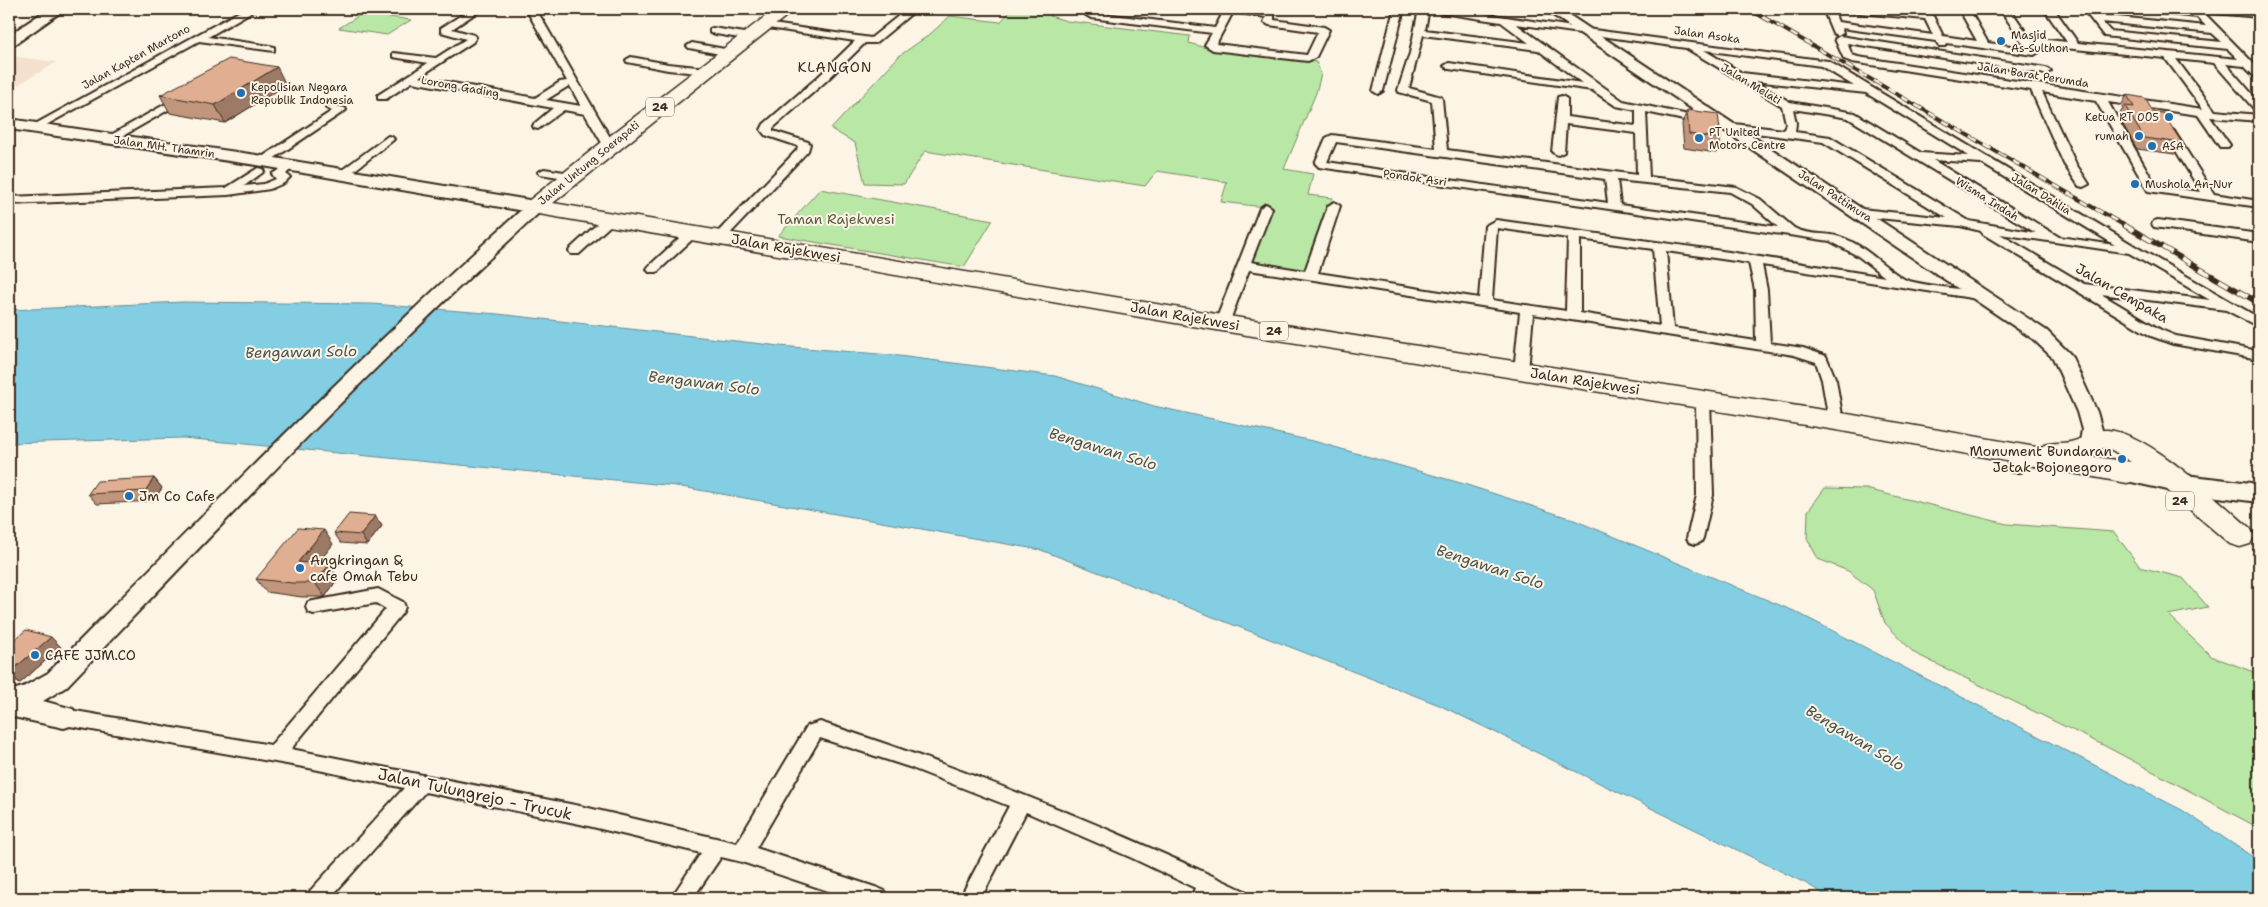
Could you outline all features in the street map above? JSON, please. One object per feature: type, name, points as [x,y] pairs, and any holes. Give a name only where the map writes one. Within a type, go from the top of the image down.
[{"type":"highway","name":"Jalan Untung Soerapati","points":[[535,207],[609,146],[768,25],[786,9]]},
{"type":"highway","name":"Jalan Rajekwesi","points":[[535,207],[1222,322],[1836,421],[2013,457]]},
{"type":"highway","name":"24","points":[[2013,457],[2061,452],[2090,446]]},
{"type":"highway","points":[[2090,446],[2091,453],[2099,461],[2127,460]]},
{"type":"highway","name":"24","points":[[2013,457],[2127,460],[2177,483],[2216,517],[2250,543]]},
{"type":"highway","name":"24","points":[[2127,460],[2185,504],[2250,543]]},
{"type":"main road","points":[[9,42],[58,9]]},
{"type":"main road","name":"Jalan MH. Thamrin","points":[[21,129],[120,142],[261,166],[320,171],[535,207]]},
{"type":"main road","name":"Jalan MH. Thamrin","points":[[172,151],[285,169],[320,171]]},
{"type":"main road","points":[[2127,460],[2175,470],[2228,489]]},
{"type":"main road","points":[[2177,483],[2259,493]]},
{"type":"main road","points":[[2216,517],[2210,504],[2209,495],[2228,489]]},
{"type":"street","name":"Jalan Kapten Martono","points":[[21,129],[251,9]]},
{"type":"street","name":"Lorong Gading","points":[[411,78],[471,38],[444,29],[477,9]]},
{"type":"street","points":[[531,9],[609,146]]},
{"type":"street","points":[[768,25],[862,40],[876,40],[912,9]]},
{"type":"street","points":[[1094,9],[1090,15],[1219,31]]},
{"type":"street","points":[[1230,9],[1271,14],[1269,22],[1324,30],[1311,58],[1304,59],[1213,47],[1210,44],[1230,9]]},
{"type":"street","points":[[1378,91],[1397,9]]},
{"type":"street","points":[[1424,9],[1415,53],[1404,90],[1411,94],[1437,99],[1442,153]]},
{"type":"street","name":"Jalan Asoka","points":[[1436,9],[1586,32],[1824,63]]},
{"type":"street","name":"Jalan Pattimura","points":[[1551,9],[2022,320],[2053,345],[2061,355],[2087,412]]},
{"type":"street","points":[[1828,9],[1840,39],[2046,71]]},
{"type":"street","points":[[1848,9],[1925,12],[1948,56],[1956,76]]},
{"type":"street","points":[[1964,9],[1984,45]]},
{"type":"street","points":[[2005,9],[2059,92]]},
{"type":"street","points":[[2048,9],[2075,46]]},
{"type":"street","points":[[2088,9],[2120,51]]},
{"type":"street","points":[[2150,9],[2259,14]]},
{"type":"street","points":[[2200,10],[2230,46],[2259,75]]},
{"type":"street","points":[[2096,18],[2216,30]]},
{"type":"street","points":[[1503,19],[1620,104],[1726,126],[1833,142],[1964,224]]},
{"type":"street","points":[[1834,24],[2034,52]]},
{"type":"street","points":[[713,31],[751,37]]},
{"type":"street","points":[[1418,32],[1540,47]]},
{"type":"street","points":[[2107,34],[2230,46]]},
{"type":"street","points":[[198,38],[270,49]]},
{"type":"street","name":"Jalan Barat Perumda","points":[[1840,39],[1850,59],[2100,98],[2207,113],[2259,118]]},
{"type":"street","points":[[720,237],[802,151],[804,144],[768,133],[766,130],[768,126],[862,40]]},
{"type":"street","points":[[2026,41],[2247,63]]},
{"type":"street","points":[[692,46],[730,53]]},
{"type":"street","name":"Jalan Melati","points":[[1690,46],[1787,105],[1791,123],[1789,134]]},
{"type":"street","points":[[397,55],[437,61]]},
{"type":"street","points":[[2169,56],[2207,113],[2224,145]]},
{"type":"street","points":[[631,60],[707,71]]},
{"type":"street","points":[[2217,60],[2259,108]]},
{"type":"street","name":"Jalan Dahlia","points":[[1824,63],[2134,251],[2259,323]]},
{"type":"street","points":[[1449,66],[1595,87]]},
{"type":"street","points":[[1736,75],[1870,91]]},
{"type":"street","points":[[382,97],[411,78]]},
{"type":"street","name":"Lorong Gading","points":[[411,78],[589,111]]},
{"type":"street","points":[[538,101],[564,84],[572,83]]},
{"type":"street","points":[[2035,88],[2070,164],[2083,184]]},
{"type":"street","points":[[120,142],[195,90]]},
{"type":"street","points":[[2100,98],[2150,188],[2259,204]]},
{"type":"street","points":[[1558,152],[1562,99]]},
{"type":"street","name":"Wisma Indah","points":[[1787,105],[1851,115],[2056,240]]},
{"type":"street","points":[[2152,105],[2210,197]]},
{"type":"street","points":[[538,126],[562,106]]},
{"type":"street","points":[[228,191],[340,110],[331,108]]},
{"type":"street","points":[[1641,108],[1643,179]]},
{"type":"street","points":[[1561,120],[1642,130]]},
{"type":"street","name":"Pondok Asri","points":[[1614,208],[1326,166],[1322,163],[1332,138],[1611,176],[1732,189],[1744,192],[1792,233]]},
{"type":"street","points":[[342,175],[388,139]]},
{"type":"street","name":"Wisma Indah","points":[[1918,156],[1986,160]]},
{"type":"street","points":[[9,201],[228,191],[274,184],[284,177],[278,174],[285,169]]},
{"type":"street","points":[[544,172],[571,176]]},
{"type":"street","points":[[1611,176],[1614,208],[1834,239],[1903,284]]},
{"type":"street","points":[[1310,276],[1334,206]]},
{"type":"street","points":[[9,704],[30,696],[57,680],[248,483],[444,290],[535,207]]},
{"type":"street","points":[[1222,322],[1266,208]]},
{"type":"street","points":[[1861,213],[1964,224]]},
{"type":"street","points":[[575,252],[610,219]]},
{"type":"street","name":"Wisma Indah","points":[[1964,224],[2134,251]]},
{"type":"street","points":[[2158,224],[2259,238]]},
{"type":"street","points":[[1485,302],[1492,225],[1659,246],[1984,296]]},
{"type":"street","name":"Jalan Cempaka","points":[[1982,228],[2078,288],[2156,333],[2173,340],[2259,355]]},
{"type":"street","points":[[653,270],[693,232]]},
{"type":"street","points":[[1573,317],[1574,235]]},
{"type":"street","points":[[1659,246],[1667,332]]},
{"type":"street","points":[[1755,260],[1761,290],[1763,346]]},
{"type":"street","points":[[1244,265],[1812,355],[1821,360],[1826,372],[1836,421]]},
{"type":"street","points":[[2078,288],[2232,307]]},
{"type":"street","points":[[1521,371],[1527,309]]},
{"type":"street","points":[[1695,538],[1703,510],[1704,495],[1703,400]]},
{"type":"street","points":[[2087,412],[2092,430],[2090,446]]},
{"type":"street","points":[[2087,412],[2104,428],[2127,460]]},
{"type":"street","points":[[275,754],[397,607],[378,596],[314,607]]},
{"type":"street","points":[[57,680],[51,695],[51,702],[54,708],[64,717]]},
{"type":"street","points":[[9,704],[64,717]]},
{"type":"street","name":"Jalan Tulungrejo - Trucuk","points":[[64,717],[422,782],[717,847],[742,853],[878,898]]},
{"type":"street","points":[[742,853],[789,772],[817,730],[912,760],[1021,802],[1139,851],[1205,891],[1238,898]]},
{"type":"street","points":[[317,898],[422,782]]},
{"type":"street","points":[[970,898],[1021,802]]},
{"type":"street","points":[[681,898],[717,847]]},
{"type":"shaded area","points":[[9,56],[57,62],[9,90]]},
{"type":"green space","points":[[1013,9],[1056,9],[1050,16],[1067,21],[1190,36],[1189,43],[1206,48],[1316,62],[1321,74],[1316,93],[1284,169],[1313,174],[1308,195],[1333,198],[1307,273],[1252,263],[1272,208],[1221,202],[1227,182],[1157,171],[1145,186],[925,151],[904,184],[865,183],[855,143],[831,129],[899,56],[929,35],[950,16],[1000,22]]},
{"type":"green space","points":[[363,13],[411,20],[387,35],[339,28]]},
{"type":"green space","name":"Taman Rajekwesi","points":[[820,189],[993,220],[964,267],[778,236]]},
{"type":"green space","points":[[1825,488],[1866,489],[2007,524],[2114,532],[2140,567],[2183,578],[2208,607],[2168,615],[2211,656],[2259,674],[2259,828],[2105,746],[1914,653],[1885,623],[1873,590],[1848,571],[1818,559],[1807,538],[1808,511]]},
{"type":"water","name":"Bengawan Solo","points":[[183,302],[372,304],[498,314],[780,346],[891,355],[1055,376],[1154,406],[1317,442],[1464,484],[1569,518],[1794,611],[2182,810],[2259,861],[2259,898],[1830,898],[1807,884],[1439,705],[1041,550],[676,486],[183,438],[9,443],[9,310]]},
{"type":"building","points":[[229,59],[277,67],[215,105],[160,95]]},
{"type":"building","points":[[2127,95],[2145,98],[2153,112],[2163,113],[2182,143],[2144,138],[2125,106],[2134,107]]},
{"type":"building","points":[[1687,110],[1718,114],[1721,139],[1689,134]]},
{"type":"building","points":[[154,478],[145,491],[88,494],[97,481]]},
{"type":"building","points":[[349,514],[375,516],[361,535],[334,533]]},
{"type":"building","points":[[298,528],[324,530],[298,562],[329,565],[315,583],[292,583],[256,579]]},
{"type":"building","points":[[26,630],[51,637],[9,673],[9,644]]},
{"type":"railway","points":[[1749,9],[2127,227]]},
{"type":"railway","points":[[2124,225],[2259,303]]},
{"type":"place","name":"Masjid As-Sulthon","points":[[2001,41]]},
{"type":"place","name":"Kepolisian Negara Republik Indonesia","points":[[241,93]]},
{"type":"place","name":"Ketua RT 005","points":[[2169,117]]},
{"type":"place","name":"rumah","points":[[2139,136]]},
{"type":"place","name":"PT United Motors Centre","points":[[1699,138]]},
{"type":"place","name":"ASA","points":[[2152,146]]},
{"type":"place","name":"Mushola An-Nur","points":[[2135,184]]},
{"type":"place","name":"Monument Bundaran Jetak Bojonegoro","points":[[2122,459]]},
{"type":"place","name":"Jm Co Cafe","points":[[129,496]]},
{"type":"place","name":"Angkringan & cafe Omah Tebu","points":[[300,568]]},
{"type":"place","name":"CAFE JJM.CO","points":[[35,655]]},
{"type":"district","name":"KLANGON","points":[[835,67]]}]
